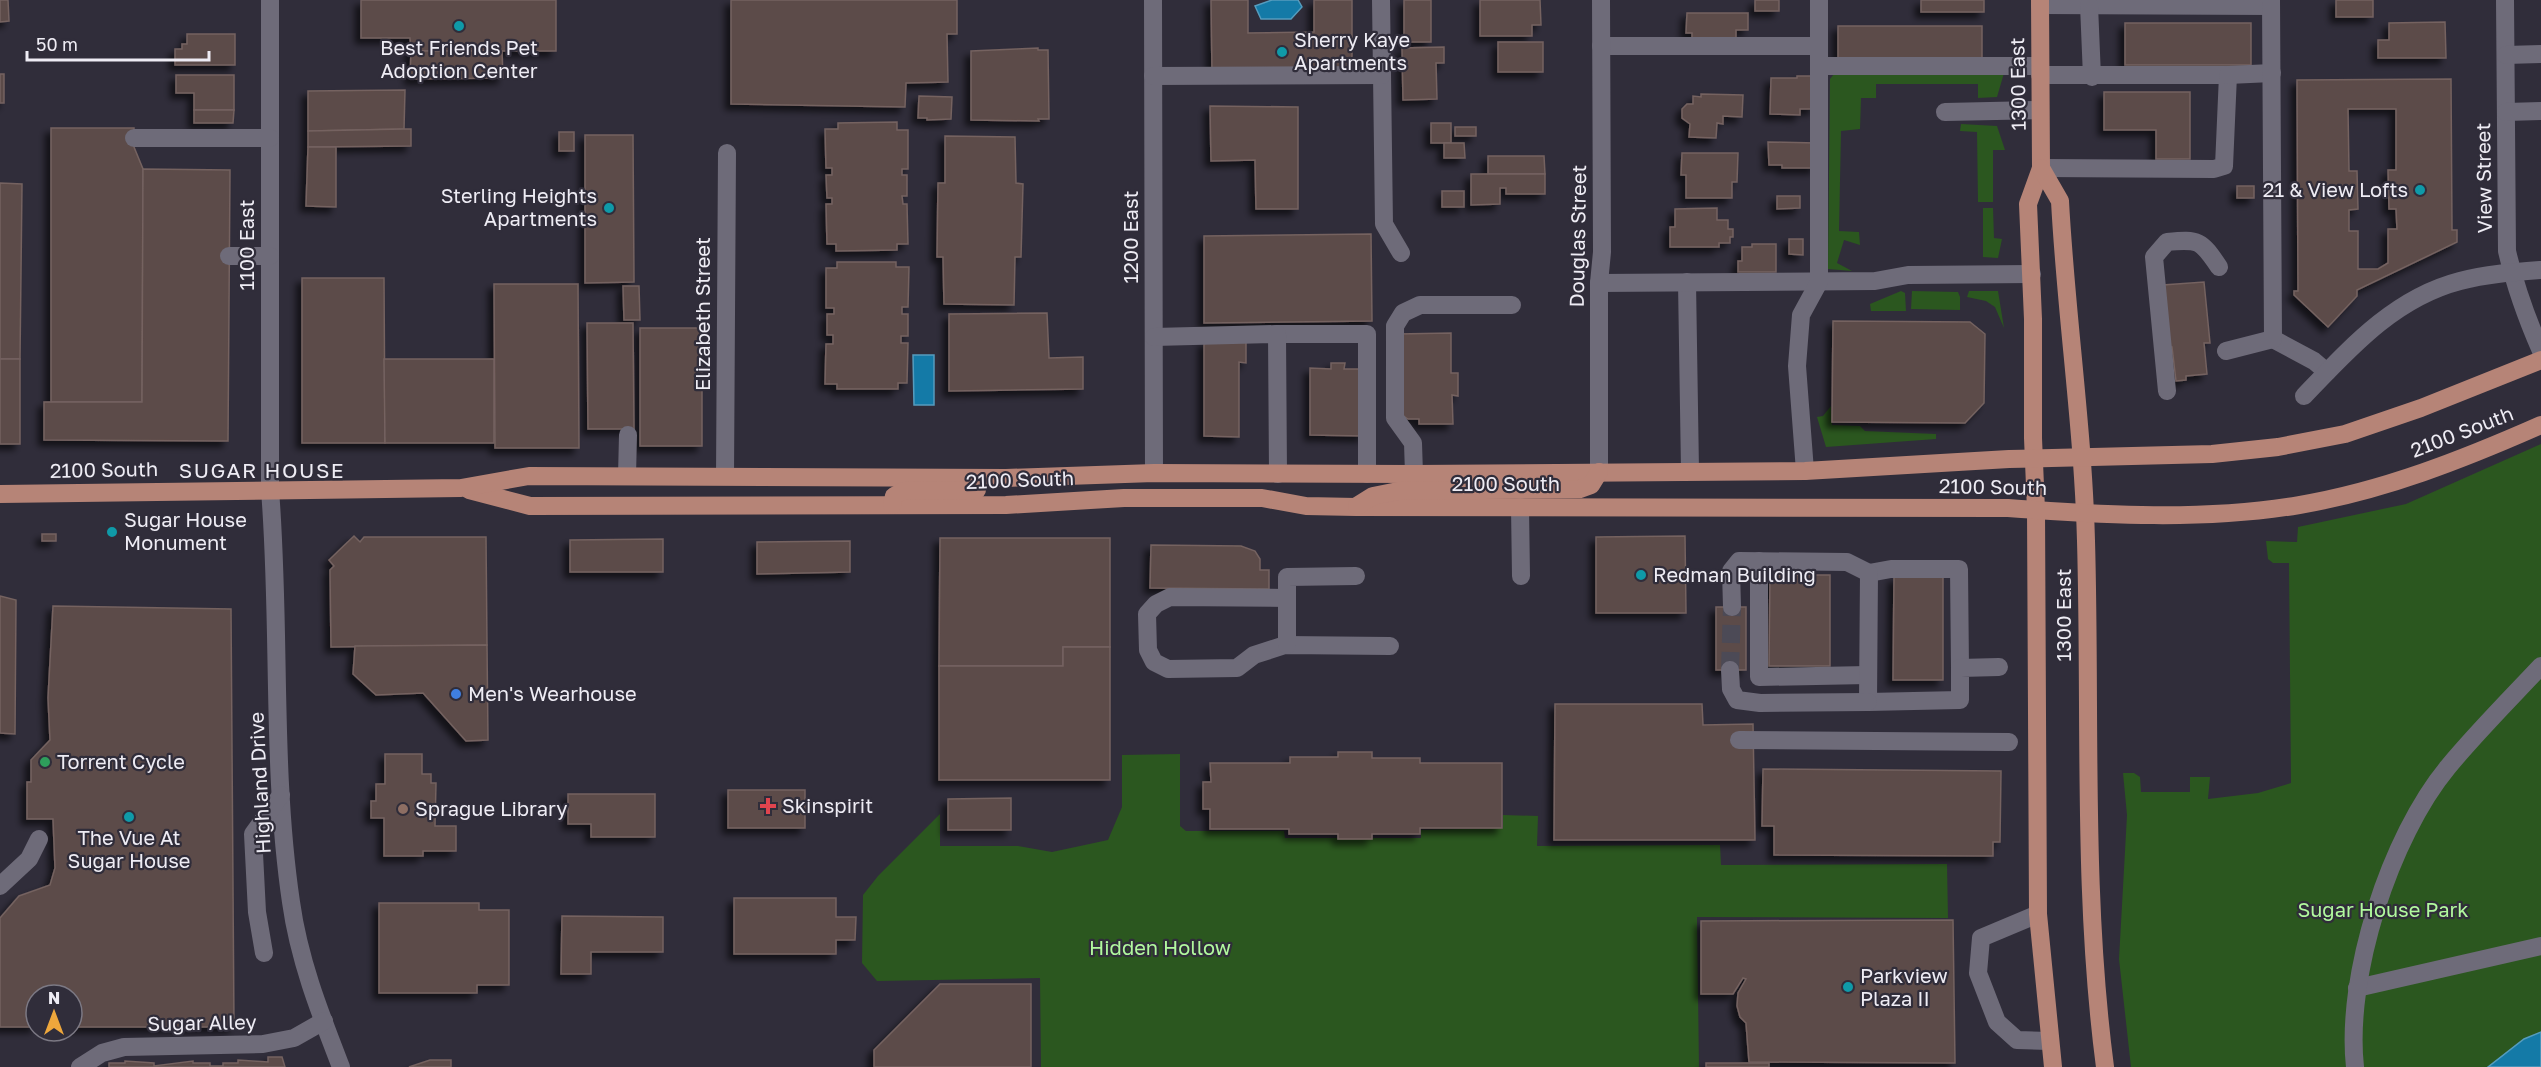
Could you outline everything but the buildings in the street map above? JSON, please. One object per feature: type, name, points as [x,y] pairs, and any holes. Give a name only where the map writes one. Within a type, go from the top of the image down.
[{"type":"main road","name":"1300 East","points":[[2040,3],[2041,168],[2028,204],[2032,274],[2034,458],[2037,510],[2038,914],[2053,1067]]},
{"type":"main road","name":"1300 East","points":[[2041,168],[2060,201],[2082,457],[2085,512],[2089,865],[2093,954],[2105,1067]]},
{"type":"main road","name":"2100 South","points":[[0,494],[461,488],[530,476],[1006,478],[1154,473],[1804,471],[2034,458],[2232,453],[2323,440],[2395,418],[2541,360]]},
{"type":"main road","name":"2100 South","points":[[461,488],[530,506],[1006,505],[1124,498],[1262,498],[1306,506],[1356,507],[2008,508],[2116,514],[2214,513],[2301,505],[2343,496],[2425,471],[2541,425]]},
{"type":"main road","points":[[1356,507],[1360,502],[1373,496],[1398,491],[1580,489],[1591,485],[1599,472]]},
{"type":"main road","points":[[892,505],[894,496],[903,491],[986,490],[997,486],[1006,478]]},
{"type":"street","name":"1100 East","points":[[270,0],[270,490]]},
{"type":"street","name":"1200 East","points":[[1153,0],[1154,473]]},
{"type":"street","points":[[1381,0],[1384,224],[1401,253]]},
{"type":"street","name":"Douglas Street","points":[[1599,472],[1599,283],[1602,252],[1601,0]]},
{"type":"street","points":[[1804,471],[1797,366],[1801,315],[1819,282],[1819,0]]},
{"type":"street","name":"View Street","points":[[2505,0],[2507,251],[2530,326],[2541,351]]},
{"type":"street","points":[[2040,3],[2089,5],[2271,3],[2273,339]]},
{"type":"street","points":[[2089,5],[2092,77]]},
{"type":"street","points":[[1601,46],[1819,46]]},
{"type":"street","points":[[2506,55],[2541,54]]},
{"type":"street","points":[[1819,66],[2040,70],[2092,77],[2271,73]]},
{"type":"street","points":[[1153,76],[1382,75]]},
{"type":"street","points":[[2041,168],[2214,169],[2224,166],[2228,75]]},
{"type":"street","points":[[1945,112],[2040,110]]},
{"type":"street","points":[[2506,112],[2541,111]]},
{"type":"street","points":[[134,138],[270,138]]},
{"type":"street","name":"Elizabeth Street","points":[[725,476],[727,153]]},
{"type":"street","points":[[2167,391],[2154,256],[2167,242],[2194,240],[2205,246],[2219,267]]},
{"type":"street","points":[[229,256],[270,256]]},
{"type":"street","points":[[2304,396],[2371,329],[2407,302],[2457,281],[2541,270]]},
{"type":"street","points":[[1599,283],[1875,281],[1908,275],[2032,274]]},
{"type":"street","points":[[1688,282],[1690,471]]},
{"type":"street","points":[[1414,474],[1413,443],[1395,418],[1395,326],[1403,314],[1420,305],[1512,304]]},
{"type":"street","points":[[1277,334],[1278,474]]},
{"type":"street","points":[[1154,337],[1367,334],[1367,474]]},
{"type":"street","points":[[2226,351],[2273,339],[2314,361],[2327,372]]},
{"type":"street","points":[[627,476],[628,435]]},
{"type":"street","name":"Highland Drive","points":[[270,490],[274,536],[281,795],[291,903],[305,971],[340,1067]]},
{"type":"street","points":[[1520,507],[1521,576]]},
{"type":"street","points":[[1730,670],[1731,689],[1737,700],[1760,703],[1960,700],[1959,569],[1891,570],[1869,573],[1847,562],[1739,561],[1731,571],[1732,607]]},
{"type":"street","points":[[1759,561],[1759,677],[1868,675]]},
{"type":"street","points":[[1868,702],[1869,573]]},
{"type":"street","points":[[1279,647],[1287,598],[1287,577],[1356,576]]},
{"type":"street","points":[[1287,598],[1170,597],[1156,604],[1147,614],[1148,650],[1154,662],[1168,669],[1237,668],[1254,655],[1279,647],[1390,646]]},
{"type":"street","points":[[2355,1067],[2352,1042],[2357,988],[2378,904],[2406,829],[2447,768],[2541,666]]},
{"type":"street","points":[[1960,668],[1999,667]]},
{"type":"street","points":[[1739,740],[2009,742]]},
{"type":"street","points":[[264,953],[257,912],[253,834],[281,795]]},
{"type":"street","points":[[0,886],[29,860],[39,839]]},
{"type":"street","points":[[2038,914],[1981,938],[1978,973],[1997,1022],[2016,1040],[2049,1041]]},
{"type":"street","points":[[2357,988],[2541,946]]},
{"type":"street","name":"Sugar Alley","points":[[81,1067],[102,1053],[124,1047],[283,1042],[324,1021]]},
{"type":"green space","points":[[2004,73],[1997,97],[1978,98],[1978,84],[1876,84],[1876,98],[1861,98],[1860,129],[1841,131],[1839,231],[1859,232],[1860,245],[1844,240],[1837,263],[1852,271],[1828,269],[1830,79],[1834,74]]},
{"type":"green space","points":[[1961,124],[1997,126],[2005,150],[1993,150],[1993,202],[1978,202],[1977,132],[1960,131]]},
{"type":"green space","points":[[1983,208],[1993,208],[1994,238],[2002,239],[1998,258],[1983,257]]},
{"type":"green space","points":[[1901,291],[1905,293],[1906,311],[1871,311],[1870,304]]},
{"type":"green space","points":[[1912,291],[1958,292],[1960,310],[1911,309]]},
{"type":"green space","points":[[1969,291],[1998,291],[2004,328],[1995,307],[1986,301],[1967,297]]},
{"type":"green space","points":[[1831,406],[1832,425],[1860,426],[1865,431],[1936,434],[1936,439],[1826,447],[1817,417],[1823,416]]},
{"type":"green space","name":"Sugar House Park","points":[[2541,444],[2541,1067],[2131,1067],[2119,959],[2127,815],[2123,773],[2134,773],[2140,777],[2141,792],[2190,792],[2190,777],[2210,777],[2208,799],[2258,793],[2291,783],[2289,563],[2273,563],[2268,559],[2266,541],[2297,542],[2298,527],[2406,504]]},
{"type":"green space","name":"Hidden Hollow","points":[[1180,754],[1180,826],[1186,831],[1284,831],[1285,838],[1421,838],[1421,830],[1503,828],[1503,815],[1538,816],[1537,846],[1720,845],[1721,865],[1947,864],[1948,918],[1697,917],[1699,1067],[1041,1067],[1040,978],[877,981],[862,963],[863,895],[878,876],[940,814],[940,846],[1018,846],[1052,852],[1108,840],[1122,807],[1122,755]]},
{"type":"water","points":[[1272,0],[1298,0],[1302,7],[1291,19],[1261,19],[1255,6]]},
{"type":"water","points":[[913,355],[934,355],[934,405],[914,405]]},
{"type":"water","points":[[2541,1032],[2541,1067],[2488,1067],[2524,1039]]},
{"type":"tunnel","points":[[1730,670],[1732,607]]},
{"type":"place","name":"Best Friends Pet Adoption Center","points":[[459,26]]},
{"type":"place","name":"Sherry Kaye Apartments","points":[[1282,52]]},
{"type":"place","name":"21 & View Lofts","points":[[2420,190]]},
{"type":"place","name":"Sterling Heights Apartments","points":[[609,208]]},
{"type":"place","name":"Sugar House Monument","points":[[112,532]]},
{"type":"place","name":"Redman Building","points":[[1641,575]]},
{"type":"place","name":"Men's Wearhouse","points":[[456,694]]},
{"type":"place","name":"Torrent Cycle","points":[[45,762]]},
{"type":"place","name":"Skinspirit","points":[[768,806]]},
{"type":"place","name":"Sprague Library","points":[[403,809]]},
{"type":"place","name":"The Vue At Sugar House","points":[[129,817]]},
{"type":"place","name":"Parkview Plaza II","points":[[1848,987]]},
{"type":"district","name":"SUGAR HOUSE","points":[[262,471]]}]
